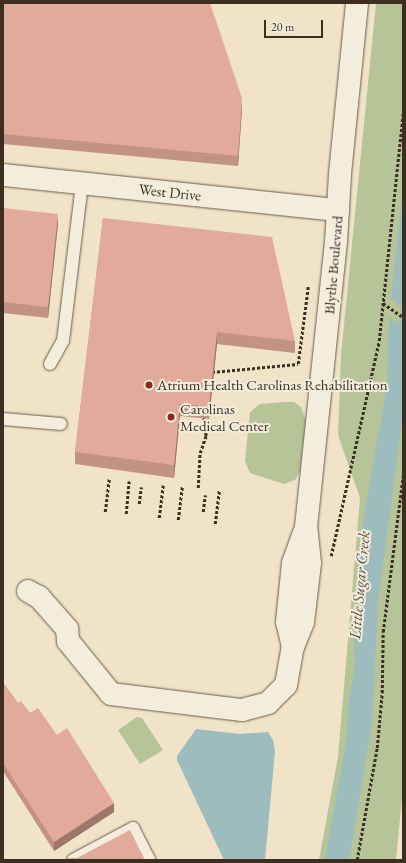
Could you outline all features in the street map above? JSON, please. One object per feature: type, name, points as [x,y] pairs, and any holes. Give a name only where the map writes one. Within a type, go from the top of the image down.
[{"type":"street","name":"Blythe Boulevard","points":[[68,641],[112,694],[242,710],[268,704],[279,694],[289,676],[293,647],[303,622],[310,564],[306,527],[357,3]]},
{"type":"street","name":"West Drive","points":[[3,175],[338,210]]},
{"type":"lane","points":[[50,364],[63,341],[82,183]]},
{"type":"lane","points":[[3,419],[61,424]]},
{"type":"lane","points":[[73,860],[133,828],[148,860]]},
{"type":"path","points":[[330,560],[372,379],[383,303],[403,111]]},
{"type":"path","points":[[208,372],[298,364],[308,286]]},
{"type":"path","points":[[383,303],[403,317]]},
{"type":"path","points":[[198,488],[200,453],[206,436],[202,409]]},
{"type":"path","points":[[357,860],[377,748],[382,693],[383,632],[403,475]]},
{"type":"path","points":[[105,512],[108,479]]},
{"type":"path","points":[[126,514],[128,481]]},
{"type":"path","points":[[159,518],[163,485]]},
{"type":"path","points":[[178,520],[182,486]]},
{"type":"path","points":[[139,504],[141,487]]},
{"type":"path","points":[[215,524],[219,490]]},
{"type":"path","points":[[203,512],[204,495]]},
{"type":"green space","points":[[376,3],[403,3],[403,787],[396,860],[319,860],[338,757],[360,498],[338,435],[341,355]]},
{"type":"green space","points":[[294,402],[301,407],[306,421],[300,471],[295,480],[284,484],[250,473],[245,461],[250,412],[260,404]]},
{"type":"green space","points":[[137,717],[142,718],[163,750],[140,764],[118,730]]},
{"type":"water","points":[[403,188],[403,308],[391,299]]},
{"type":"water","points":[[389,317],[403,327],[403,414],[378,602],[372,723],[349,860],[325,860],[346,743],[349,699],[355,667],[354,628],[362,529],[387,384]]},
{"type":"water","points":[[196,729],[240,734],[268,732],[273,740],[275,751],[265,860],[224,860],[177,760],[177,756]]},
{"type":"building","points":[[3,3],[210,3],[242,98],[238,156],[3,134]]},
{"type":"building","points":[[3,208],[58,214],[48,307],[3,302]]},
{"type":"building","name":"Atrium Health Carolinas Rehabilitation","points":[[103,218],[272,237],[295,341],[217,332],[209,406],[180,404],[174,465],[75,452]]},
{"type":"building","points":[[3,683],[18,703],[21,701],[30,713],[38,708],[57,735],[67,728],[114,803],[54,842],[3,763]]},
{"type":"building","points":[[130,830],[145,860],[68,860],[67,858],[77,858]]},
{"type":"waterway","name":"Little Sugar Creek","points":[[401,333],[403,312]]},
{"type":"place","name":"Atrium Health Carolinas Rehabilitation","points":[[149,385]]},
{"type":"place","name":"Carolinas Medical Center","points":[[171,417]]}]
